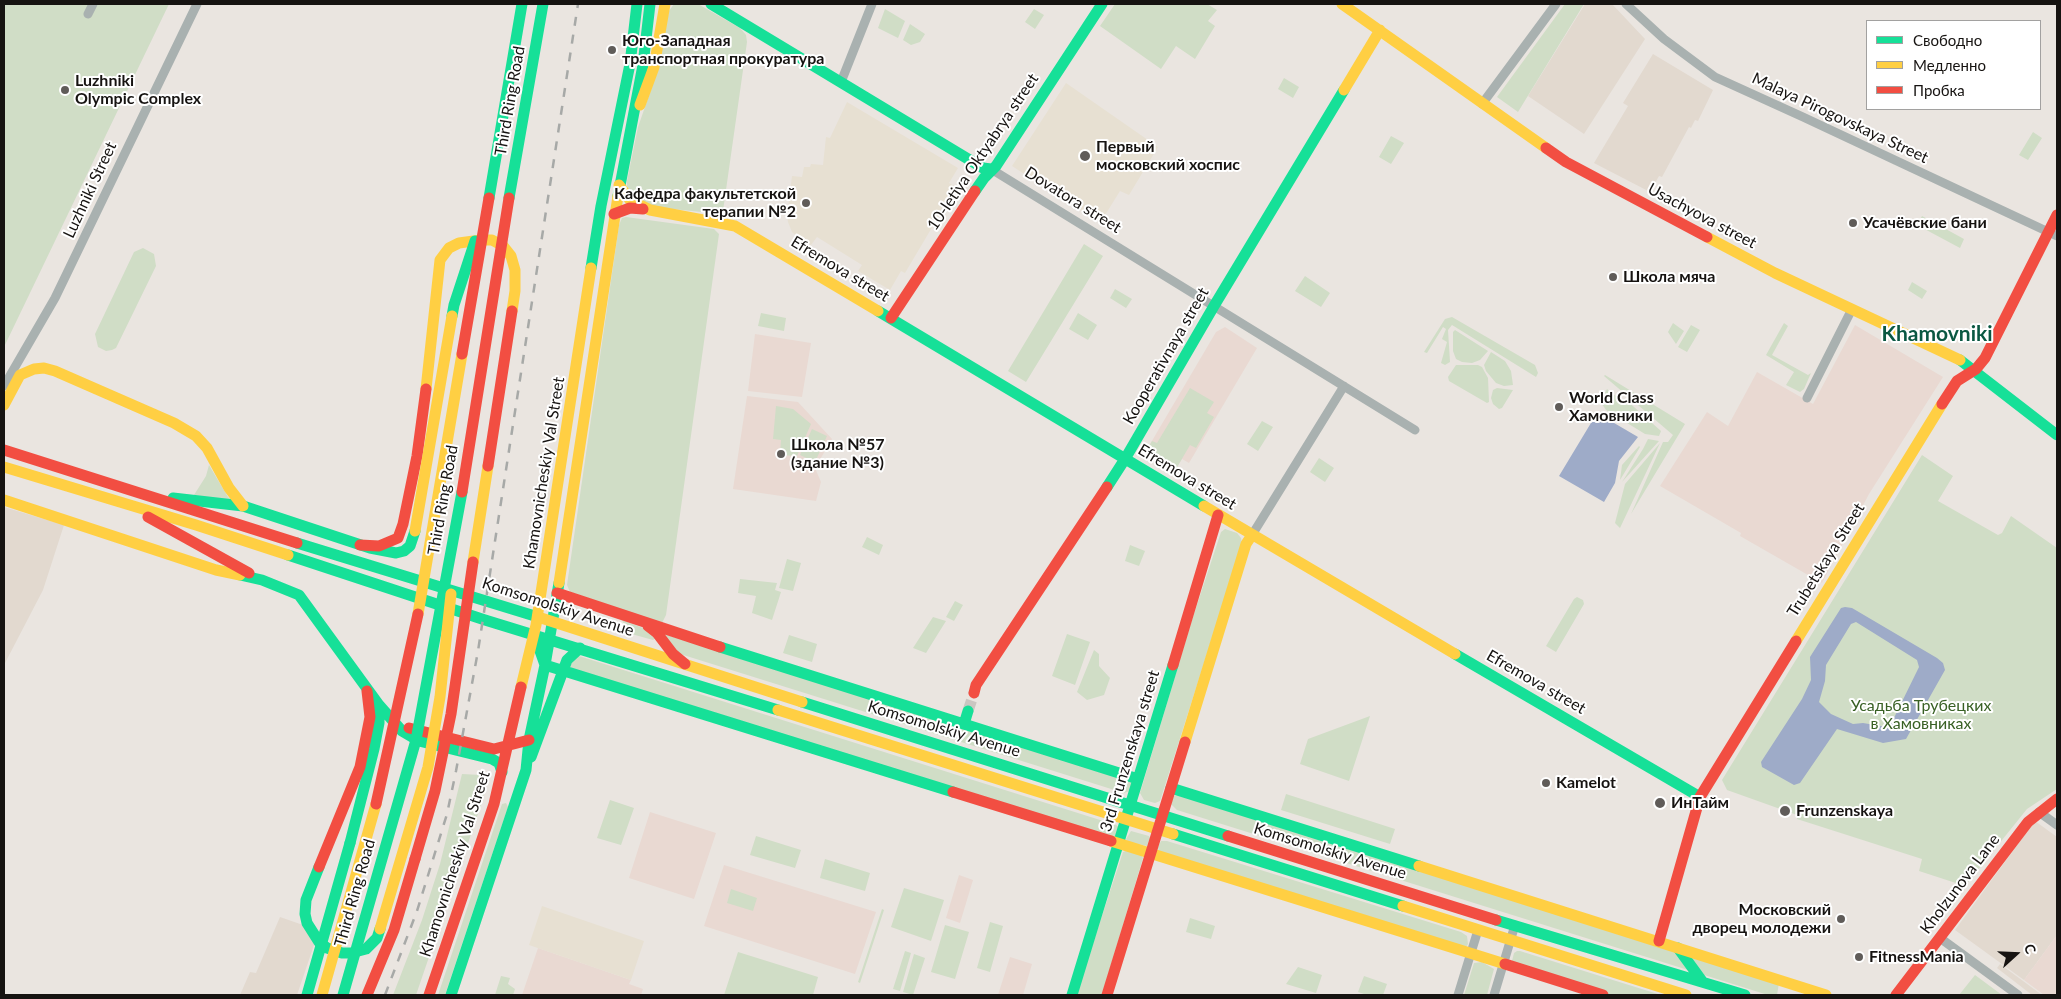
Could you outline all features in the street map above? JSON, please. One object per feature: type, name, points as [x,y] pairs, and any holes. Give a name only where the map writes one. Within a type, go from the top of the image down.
[{"type":"main road","name":"Third Ring Road","points":[[322,995],[382,783],[417,622],[522,4]]},
{"type":"main road","name":"Third Ring Road","points":[[343,995],[416,740],[457,524],[500,250],[543,4]]},
{"type":"main road","name":"Khamovnicheskiy Val Street","points":[[429,995],[494,804],[538,617],[600,218],[630,64],[637,4]]},
{"type":"main road","name":"Khamovnicheskiy Val Street","points":[[451,995],[526,770],[529,740],[545,665],[557,593],[614,210],[643,65],[650,4]]},
{"type":"main road","points":[[630,132],[654,67],[665,4]]},
{"type":"main road","name":"Dovatora street","points":[[711,4],[983,168],[991,169]]},
{"type":"main road","name":"10-letiya Oktyabrya street","points":[[891,318],[991,169],[996,166],[1102,4]]},
{"type":"main road","name":"Usachyova street","points":[[1342,4],[1566,162],[1759,264],[1957,358],[2057,435]]},
{"type":"main road","name":"Kooperativnaya street","points":[[974,693],[976,685],[1125,459],[1214,306],[1380,30]]},
{"type":"main road","name":"Efremova street","points":[[619,186],[630,200],[646,208]]},
{"type":"main road","points":[[4,450],[141,493],[242,506],[365,546],[396,553],[404,551],[410,546],[415,531],[454,305],[489,198]]},
{"type":"main road","name":"Efremova street","points":[[600,218],[614,210],[646,208],[735,226],[1218,515],[1700,797]]},
{"type":"main road","name":"Trubetskaya Street","points":[[1659,942],[1700,797],[1957,381],[1974,370],[1985,358],[2053,235],[2057,215]]},
{"type":"main road","points":[[365,546],[378,546],[398,538],[403,524],[418,456],[440,260],[449,248],[459,243],[492,240],[503,246],[510,256],[515,270],[515,290],[451,714],[435,791],[394,930],[368,995]]},
{"type":"main road","points":[[4,405],[20,375],[34,369],[44,368],[55,371],[174,423],[196,436],[207,448],[229,488],[242,506]]},
{"type":"main road","points":[[4,467],[112,500],[176,531],[262,580],[299,595],[365,684],[379,706],[402,731],[419,741],[492,759],[499,763],[502,772]]},
{"type":"main road","name":"Komsomolskiy Avenue","points":[[141,493],[218,519],[538,617],[1131,805],[1744,995]]},
{"type":"main road","points":[[4,500],[207,567],[262,580]]},
{"type":"main road","name":"Komsomolskiy Avenue","points":[[112,500],[485,620],[580,648],[1686,995]]},
{"type":"main road","name":"3rd Frunzenskaya street","points":[[1072,995],[1127,820],[1218,515]]},
{"type":"main road","points":[[365,684],[370,705],[370,717],[360,767],[306,900],[305,914],[307,923],[319,942],[327,948],[342,953],[366,949],[377,938],[428,767],[444,663],[457,524]]},
{"type":"main road","points":[[1106,995],[1246,544],[1252,535]]},
{"type":"main road","points":[[365,546],[410,578]]},
{"type":"main road","name":"Komsomolskiy Avenue","points":[[557,593],[643,623],[1138,779]]},
{"type":"main road","points":[[643,623],[652,628],[673,654],[687,665]]},
{"type":"main road","name":"Komsomolskiy Avenue","points":[[534,634],[545,665]]},
{"type":"main road","points":[[526,770],[567,660],[580,648]]},
{"type":"main road","points":[[545,665],[1603,995]]},
{"type":"main road","points":[[307,995],[350,843],[374,749],[379,723],[379,706]]},
{"type":"main road","points":[[964,724],[968,711]]},
{"type":"main road","points":[[390,718],[409,728],[494,750],[508,748],[529,740]]},
{"type":"main road","name":"Komsomolskiy Avenue","points":[[1171,788],[1826,995]]},
{"type":"main road","name":"Kholzunova Lane","points":[[1896,995],[2028,822],[2057,799]]},
{"type":"main road","points":[[1678,948],[1702,981]]},
{"type":"street","points":[[88,14],[93,4]]},
{"type":"street","name":"Luzhniki Street","points":[[4,386],[54,298],[197,4]]},
{"type":"street","points":[[841,82],[872,4]]},
{"type":"street","points":[[1482,104],[1556,4]]},
{"type":"street","name":"Malaya Pirogovskaya Street","points":[[1626,4],[1664,39],[1715,77],[2053,235]]},
{"type":"street","name":"Dovatora street","points":[[991,169],[1415,430]]},
{"type":"street","points":[[1807,398],[1852,309]]},
{"type":"street","points":[[1252,535],[1344,386]]},
{"type":"street","points":[[2039,812],[2057,825]]},
{"type":"street","points":[[1494,995],[1515,925]]},
{"type":"street","points":[[1458,995],[1478,930]]},
{"type":"street","points":[[1940,938],[2018,995]]},
{"type":"shaded area","points":[[1585,4],[1612,4],[1645,39],[1584,134],[1528,96]]},
{"type":"shaded area","points":[[1653,54],[1713,90],[1698,121],[1695,120],[1691,128],[1689,127],[1662,177],[1659,176],[1650,192],[1594,163],[1628,106],[1623,103]]},
{"type":"shaded area","name":"Первый московский хоспис","points":[[1066,83],[1158,147],[1129,195],[1120,191],[1102,220],[1099,221],[1074,206],[1070,201],[1061,198],[1062,196],[1056,192],[1052,192],[1012,166]]},
{"type":"shaded area","points":[[847,102],[958,168],[949,183],[956,187],[905,273],[901,271],[890,290],[858,271],[862,265],[817,237],[811,245],[801,240],[792,232],[788,222],[787,216],[792,176],[802,177],[804,167],[810,167],[811,164],[823,165],[826,137],[830,138]]},
{"type":"shaded area","points":[[1855,325],[1943,377],[1869,494],[1822,583],[1740,536],[1741,533],[1660,486],[1707,412],[1728,426],[1757,372],[1813,404]]},
{"type":"shaded area","points":[[1225,327],[1257,348],[1189,463],[1182,459],[1176,469],[1146,451],[1216,332]]},
{"type":"shaded area","points":[[755,334],[811,343],[802,397],[748,391]]},
{"type":"shaded area","name":"Школа №57 (здание №3)","points":[[747,396],[798,402],[832,439],[815,468],[821,482],[816,501],[733,489]]},
{"type":"shaded area","points":[[4,507],[64,525],[43,590],[4,665]]},
{"type":"shaded area","points":[[650,812],[716,833],[694,899],[629,878]]},
{"type":"shaded area","points":[[2035,821],[2057,837],[2057,935],[2024,980],[1955,930]]},
{"type":"shaded area","points":[[724,865],[876,912],[855,974],[704,926]]},
{"type":"shaded area","points":[[959,875],[973,880],[960,923],[946,918]]},
{"type":"shaded area","points":[[542,906],[644,941],[631,980],[529,945]]},
{"type":"shaded area","points":[[280,917],[303,925],[315,942],[297,995],[240,995],[250,972],[256,973]]},
{"type":"shaded area","points":[[2057,935],[2057,995],[2044,995],[2024,980]]},
{"type":"shaded area","points":[[538,948],[631,980],[629,984],[643,989],[641,995],[522,995]]},
{"type":"shaded area","points":[[1010,957],[1032,964],[1023,995],[998,995]]},
{"type":"shaded area","points":[[2000,964],[2042,995],[2032,995],[1997,968]]},
{"type":"green space","name":"Luzhniki Olympic Complex","points":[[4,4],[169,4],[4,347]]},
{"type":"green space","points":[[674,4],[698,4],[740,28],[746,35],[747,42],[723,211],[721,214],[653,207],[627,192],[627,181],[638,127],[653,84],[669,11]]},
{"type":"green space","points":[[1115,4],[1207,4],[1217,10],[1208,21],[1215,26],[1195,59],[1176,46],[1161,69],[1100,26]]},
{"type":"green space","points":[[1565,4],[1584,4],[1518,112],[1497,97]]},
{"type":"green space","points":[[885,9],[905,21],[898,38],[878,28]]},
{"type":"green space","points":[[1034,9],[1044,15],[1035,29],[1025,22]]},
{"type":"green space","points":[[910,24],[925,34],[920,42],[911,45],[903,40]]},
{"type":"green space","points":[[1284,78],[1299,87],[1293,98],[1278,89]]},
{"type":"green space","points":[[2033,132],[2042,138],[2028,160],[2019,155]]},
{"type":"green space","points":[[1391,136],[1404,143],[1391,164],[1379,157]]},
{"type":"green space","points":[[1922,216],[1964,239],[1960,248],[1917,225]]},
{"type":"green space","points":[[622,218],[714,229],[719,234],[666,615],[662,623],[570,592],[567,585],[619,225]]},
{"type":"green space","points":[[1084,244],[1103,256],[1026,382],[1008,371]]},
{"type":"green space","points":[[143,248],[154,254],[156,266],[116,348],[106,351],[98,347],[95,334],[134,252]]},
{"type":"green space","points":[[1305,276],[1330,293],[1321,307],[1295,291]]},
{"type":"green space","points":[[1912,282],[1927,291],[1922,299],[1908,290]]},
{"type":"green space","points":[[1115,289],[1132,299],[1126,308],[1110,298]]},
{"type":"green space","points":[[761,313],[786,318],[784,331],[758,326]]},
{"type":"green space","points":[[1078,313],[1097,325],[1088,340],[1069,329]]},
{"type":"green space","points":[[1452,317],[1535,365],[1538,373],[1536,377],[1452,325],[1448,330],[1450,362],[1445,365],[1441,363],[1447,342],[1442,339],[1446,329],[1443,327],[1427,353],[1424,352],[1445,319]]},
{"type":"green space","points":[[1673,323],[1684,331],[1676,344],[1668,332]]},
{"type":"green space","points":[[1784,323],[1788,326],[1772,355],[1808,375],[1811,373],[1804,389],[1800,392],[1786,385],[1794,372],[1766,355]]},
{"type":"green space","points":[[1691,325],[1700,330],[1687,352],[1678,347]]},
{"type":"green space","points":[[1455,330],[1488,351],[1480,360],[1472,363],[1456,359],[1453,351],[1453,332]]},
{"type":"green space","points":[[1491,352],[1505,361],[1511,371],[1513,385],[1504,386],[1496,383],[1486,371],[1484,365]]},
{"type":"green space","points":[[1456,365],[1478,365],[1482,367],[1488,378],[1489,402],[1487,403],[1449,381],[1448,377]]},
{"type":"green space","points":[[1605,375],[1685,424],[1631,514],[1663,442],[1668,442],[1673,435]]},
{"type":"green space","points":[[1190,388],[1214,402],[1207,413],[1214,417],[1196,448],[1190,445],[1176,469],[1146,451],[1152,441],[1157,443]]},
{"type":"green space","points":[[1497,388],[1513,390],[1502,408],[1499,409],[1493,404],[1491,398],[1493,390]]},
{"type":"green space","points":[[1607,389],[1622,401],[1625,399],[1661,431],[1659,436],[1645,434],[1606,410],[1602,404]]},
{"type":"green space","points":[[776,406],[793,409],[811,424],[797,456],[780,455],[781,440],[773,439]]},
{"type":"green space","points":[[1262,421],[1273,427],[1258,451],[1247,444]]},
{"type":"green space","points":[[812,429],[827,436],[815,462],[800,455]]},
{"type":"green space","points":[[1648,439],[1659,441],[1622,482],[1643,449]]},
{"type":"green space","points":[[1660,443],[1620,528],[1615,523],[1625,484]]},
{"type":"green space","points":[[1640,447],[1620,480],[1622,465]]},
{"type":"green space","name":"Усадьба Трубецких в Хамовниках","points":[[1922,455],[1953,476],[1938,501],[1998,535],[2002,533],[2011,516],[2057,548],[2057,789],[2027,809],[1965,886],[1919,871],[1922,859],[1797,819],[1797,815],[1727,790],[1722,780]]},
{"type":"green space","points":[[1319,458],[1334,468],[1325,482],[1310,472]]},
{"type":"green space","points":[[209,465],[228,497],[234,502],[194,495],[206,476]]},
{"type":"green space","points":[[1225,529],[1237,533],[1241,538],[1242,544],[1160,801],[1155,803],[1144,800],[1140,793],[1192,620],[1221,532]]},
{"type":"green space","points":[[867,537],[883,545],[879,555],[862,547]]},
{"type":"green space","points":[[1130,545],[1145,551],[1139,566],[1125,561]]},
{"type":"green space","points":[[787,559],[801,563],[793,591],[779,588]]},
{"type":"green space","points":[[740,579],[777,583],[775,590],[781,592],[772,620],[752,613],[756,596],[738,593]]},
{"type":"green space","points":[[1577,597],[1583,600],[1584,604],[1556,652],[1546,646]]},
{"type":"green space","points":[[955,601],[963,605],[954,621],[946,617]]},
{"type":"green space","points":[[933,617],[946,621],[926,653],[913,648]]},
{"type":"green space","points":[[622,620],[643,628],[656,638],[653,640],[628,633]]},
{"type":"green space","points":[[661,633],[1132,782],[1130,791],[1124,793],[677,653]]},
{"type":"green space","points":[[1067,634],[1090,642],[1075,685],[1052,676]]},
{"type":"green space","points":[[789,635],[817,644],[812,662],[783,653]]},
{"type":"green space","points":[[1094,650],[1099,654],[1099,666],[1110,678],[1104,695],[1087,700],[1077,692]]},
{"type":"green space","points":[[579,656],[1116,825],[1119,827],[1119,835],[1114,839],[572,669],[570,666],[575,657]]},
{"type":"green space","points":[[1370,716],[1349,781],[1300,764],[1308,739]]},
{"type":"green space","points":[[462,774],[481,775],[485,789],[481,805],[416,995],[393,995],[422,920],[440,864]]},
{"type":"green space","points":[[1286,794],[1395,829],[1390,844],[1281,810]]},
{"type":"green space","points":[[1179,795],[1779,983],[1777,995],[1768,995],[1177,810],[1171,804],[1174,796]]},
{"type":"green space","points":[[610,800],[634,808],[621,845],[597,838]]},
{"type":"green space","points":[[506,803],[508,807],[445,995],[438,995],[502,804]]},
{"type":"green space","points":[[1131,831],[1149,836],[1147,846],[1128,842],[1126,839]]},
{"type":"green space","points":[[756,836],[801,850],[795,868],[750,855]]},
{"type":"green space","points":[[1161,841],[1167,841],[1461,932],[1467,936],[1468,944],[1466,947],[1159,853],[1158,847]]},
{"type":"green space","points":[[1128,850],[1141,855],[1143,858],[1102,995],[1076,995],[1123,852]]},
{"type":"green space","points":[[825,859],[870,873],[865,891],[820,878]]},
{"type":"green space","points":[[904,888],[944,900],[931,941],[891,927]]},
{"type":"green space","points":[[731,889],[757,898],[753,911],[727,903]]},
{"type":"green space","points":[[882,909],[884,910],[860,983],[858,982]]},
{"type":"green space","points":[[1190,918],[1215,926],[1211,939],[1186,932]]},
{"type":"green space","points":[[990,922],[1003,926],[990,972],[977,968]]},
{"type":"green space","points":[[945,925],[969,932],[955,979],[931,972]]},
{"type":"green space","points":[[905,951],[911,953],[900,991],[893,989]]},
{"type":"green space","points":[[1517,951],[1661,995],[1609,995],[1517,966],[1512,961],[1514,953]]},
{"type":"green space","points":[[738,952],[818,977],[813,995],[724,995]]},
{"type":"green space","points":[[914,954],[925,958],[913,995],[903,992]]},
{"type":"green space","points":[[1482,962],[1494,969],[1487,995],[1464,995],[1474,963]]},
{"type":"green space","points":[[1298,967],[1322,975],[1316,993],[1286,984]]},
{"type":"green space","points":[[1975,975],[2002,995],[1959,995]]},
{"type":"green space","points":[[501,976],[510,978],[508,984],[515,989],[513,995],[495,995]]},
{"type":"green space","points":[[1364,976],[1387,984],[1383,995],[1367,995],[1358,992]]},
{"type":"water","points":[[1597,413],[1638,437],[1619,461],[1615,483],[1604,502],[1559,476]]},
{"type":"water","points":[[1841,608],[1852,608],[1937,658],[1943,663],[1945,670],[1906,739],[1883,743],[1837,729],[1800,783],[1794,785],[1762,767],[1761,762],[1802,699],[1811,680],[1810,657]],"holes":[[[1856,622],[1917,660],[1919,667],[1891,724],[1887,727],[1863,723],[1853,724],[1831,714],[1819,702],[1825,681],[1826,665],[1851,624]]]},
{"type":"tunnel","points":[[968,711],[974,693]]},
{"type":"railway","points":[[385,995],[417,911],[447,814],[456,771],[478,651],[578,4]]},
{"type":"traffic: fast","points":[[489,198],[522,4]]},
{"type":"traffic: fast","points":[[509,198],[543,4]]},
{"type":"traffic: fast","points":[[591,268],[601,206],[630,64],[637,4]]},
{"type":"traffic: fast","points":[[618,196],[643,65],[650,4]]},
{"type":"traffic: fast","points":[[711,4],[983,168],[991,169]]},
{"type":"traffic: fast","points":[[975,191],[996,166],[1102,4]]},
{"type":"traffic: fast","points":[[1107,487],[1344,90]]},
{"type":"traffic: fast","points":[[452,316],[475,241]]},
{"type":"traffic: fast","points":[[878,311],[1204,506]]},
{"type":"traffic: fast","points":[[1960,360],[2057,435]]},
{"type":"traffic: fast","points":[[343,995],[416,740],[462,492]]},
{"type":"traffic: fast","points":[[173,498],[243,506],[370,548],[396,553],[404,551],[410,546],[415,531]]},
{"type":"traffic: fast","points":[[297,543],[538,617]]},
{"type":"traffic: fast","points":[[288,555],[485,620],[778,710]]},
{"type":"traffic: fast","points":[[240,575],[262,580],[299,595],[379,705],[379,723],[374,749],[350,843]]},
{"type":"traffic: fast","points":[[451,995],[526,770],[529,740],[545,665],[559,583]]},
{"type":"traffic: fast","points":[[534,634],[545,665],[953,792]]},
{"type":"traffic: fast","points":[[720,647],[1138,779]]},
{"type":"traffic: fast","points":[[531,757],[567,660],[580,648]]},
{"type":"traffic: fast","points":[[1455,654],[1700,797]]},
{"type":"traffic: fast","points":[[1072,995],[1173,665]]},
{"type":"traffic: fast","points":[[802,702],[1228,836]]},
{"type":"traffic: fast","points":[[379,705],[402,731],[419,741],[492,759],[499,763],[502,772]]},
{"type":"traffic: fast","points":[[964,724],[968,711]]},
{"type":"traffic: fast","points":[[1171,788],[1419,866]]},
{"type":"traffic: fast","points":[[1173,834],[1403,906]]},
{"type":"traffic: fast","points":[[307,995],[350,843]]},
{"type":"traffic: fast","points":[[319,867],[306,900],[305,914],[307,923],[319,942],[327,948],[342,953],[351,953],[366,949],[377,938],[380,929]]},
{"type":"traffic: fast","points":[[1496,920],[1745,995]]},
{"type":"traffic: fast","points":[[1678,948],[1702,981]]},
{"type":"traffic: slow","points":[[640,105],[654,67],[665,4]]},
{"type":"traffic: slow","points":[[1342,4],[1546,148]]},
{"type":"traffic: slow","points":[[1344,90],[1380,30]]},
{"type":"traffic: slow","points":[[619,185],[630,200],[650,210],[735,226],[878,311]]},
{"type":"traffic: slow","points":[[559,583],[618,196]]},
{"type":"traffic: slow","points":[[1707,237],[1775,273],[1960,360]]},
{"type":"traffic: slow","points":[[426,389],[440,260],[449,248],[459,243],[481,240],[492,240],[503,246],[511,256],[515,270],[515,291],[512,311]]},
{"type":"traffic: slow","points":[[521,687],[536,625],[591,268]]},
{"type":"traffic: slow","points":[[415,531],[452,316]]},
{"type":"traffic: slow","points":[[418,614],[462,354]]},
{"type":"traffic: slow","points":[[4,405],[20,375],[34,369],[44,368],[55,371],[174,423],[196,436],[207,448],[229,488],[243,506]]},
{"type":"traffic: slow","points":[[1796,641],[1942,404]]},
{"type":"traffic: slow","points":[[473,562],[488,466]]},
{"type":"traffic: slow","points":[[4,467],[288,555]]},
{"type":"traffic: slow","points":[[4,500],[216,570],[240,575]]},
{"type":"traffic: slow","points":[[1204,506],[1455,654]]},
{"type":"traffic: slow","points":[[1185,742],[1246,544],[1252,535]]},
{"type":"traffic: slow","points":[[380,929],[428,767],[440,697],[451,594]]},
{"type":"traffic: slow","points":[[538,617],[802,702]]},
{"type":"traffic: slow","points":[[778,710],[1173,834]]},
{"type":"traffic: slow","points":[[322,995],[376,804]]},
{"type":"traffic: slow","points":[[1111,841],[1505,964]]},
{"type":"traffic: slow","points":[[1419,866],[1826,995]]},
{"type":"traffic: slow","points":[[1403,906],[1686,995]]},
{"type":"traffic: jam","points":[[1546,148],[1566,162],[1707,237]]},
{"type":"traffic: jam","points":[[891,318],[975,191]]},
{"type":"traffic: jam","points":[[462,354],[489,198]]},
{"type":"traffic: jam","points":[[462,492],[509,198]]},
{"type":"traffic: jam","points":[[614,214],[630,208],[643,209]]},
{"type":"traffic: jam","points":[[1942,404],[1957,381],[1976,369],[1985,358],[2057,215]]},
{"type":"traffic: jam","points":[[488,466],[512,311]]},
{"type":"traffic: jam","points":[[360,545],[379,546],[398,538],[403,524],[417,456],[426,389]]},
{"type":"traffic: jam","points":[[4,450],[297,543]]},
{"type":"traffic: jam","points":[[974,693],[976,685],[1107,487]]},
{"type":"traffic: jam","points":[[1173,665],[1218,515]]},
{"type":"traffic: jam","points":[[148,517],[249,573]]},
{"type":"traffic: jam","points":[[415,859],[435,791],[451,714],[473,562]]},
{"type":"traffic: jam","points":[[557,593],[720,647]]},
{"type":"traffic: jam","points":[[376,804],[418,614]]},
{"type":"traffic: jam","points":[[648,626],[657,633],[673,654],[685,664]]},
{"type":"traffic: jam","points":[[1659,941],[1700,797],[1796,641]]},
{"type":"traffic: jam","points":[[429,995],[494,804],[521,687]]},
{"type":"traffic: jam","points":[[319,867],[360,767],[370,717],[367,691]]},
{"type":"traffic: jam","points":[[409,728],[494,749],[529,740]]},
{"type":"traffic: jam","points":[[1107,995],[1185,742]]},
{"type":"traffic: jam","points":[[953,792],[1111,841]]},
{"type":"traffic: jam","points":[[1896,995],[2028,822],[2057,799]]},
{"type":"traffic: jam","points":[[1228,836],[1496,920]]},
{"type":"traffic: jam","points":[[367,995],[394,930],[415,859]]},
{"type":"traffic: jam","points":[[1505,964],[1603,995]]},
{"type":"place","name":"Юго-Западная транспортная прокуратура","points":[[612,50]]},
{"type":"place","name":"Luzhniki Olympic Complex","points":[[65,90]]},
{"type":"place","name":"Первый московский хоспис","points":[[1085,156]]},
{"type":"place","name":"Кафедра факультетской терапии №2","points":[[806,203]]},
{"type":"place","name":"Усачёвские бани","points":[[1853,223]]},
{"type":"place","name":"Школа мяча","points":[[1613,277]]},
{"type":"place","name":"World Class Хамовники","points":[[1559,407]]},
{"type":"place","name":"Школа №57 (здание №3)","points":[[781,454]]},
{"type":"place","name":"Kamelot","points":[[1546,783]]},
{"type":"place","name":"ИнТайм","points":[[1660,803]]},
{"type":"place","name":"Frunzenskaya","points":[[1785,811]]},
{"type":"place","name":"Московский дворец молодежи","points":[[1841,919]]},
{"type":"place","name":"FitnessMania","points":[[1859,957]]},
{"type":"district","name":"Khamovniki","points":[[1937,334]]}]
